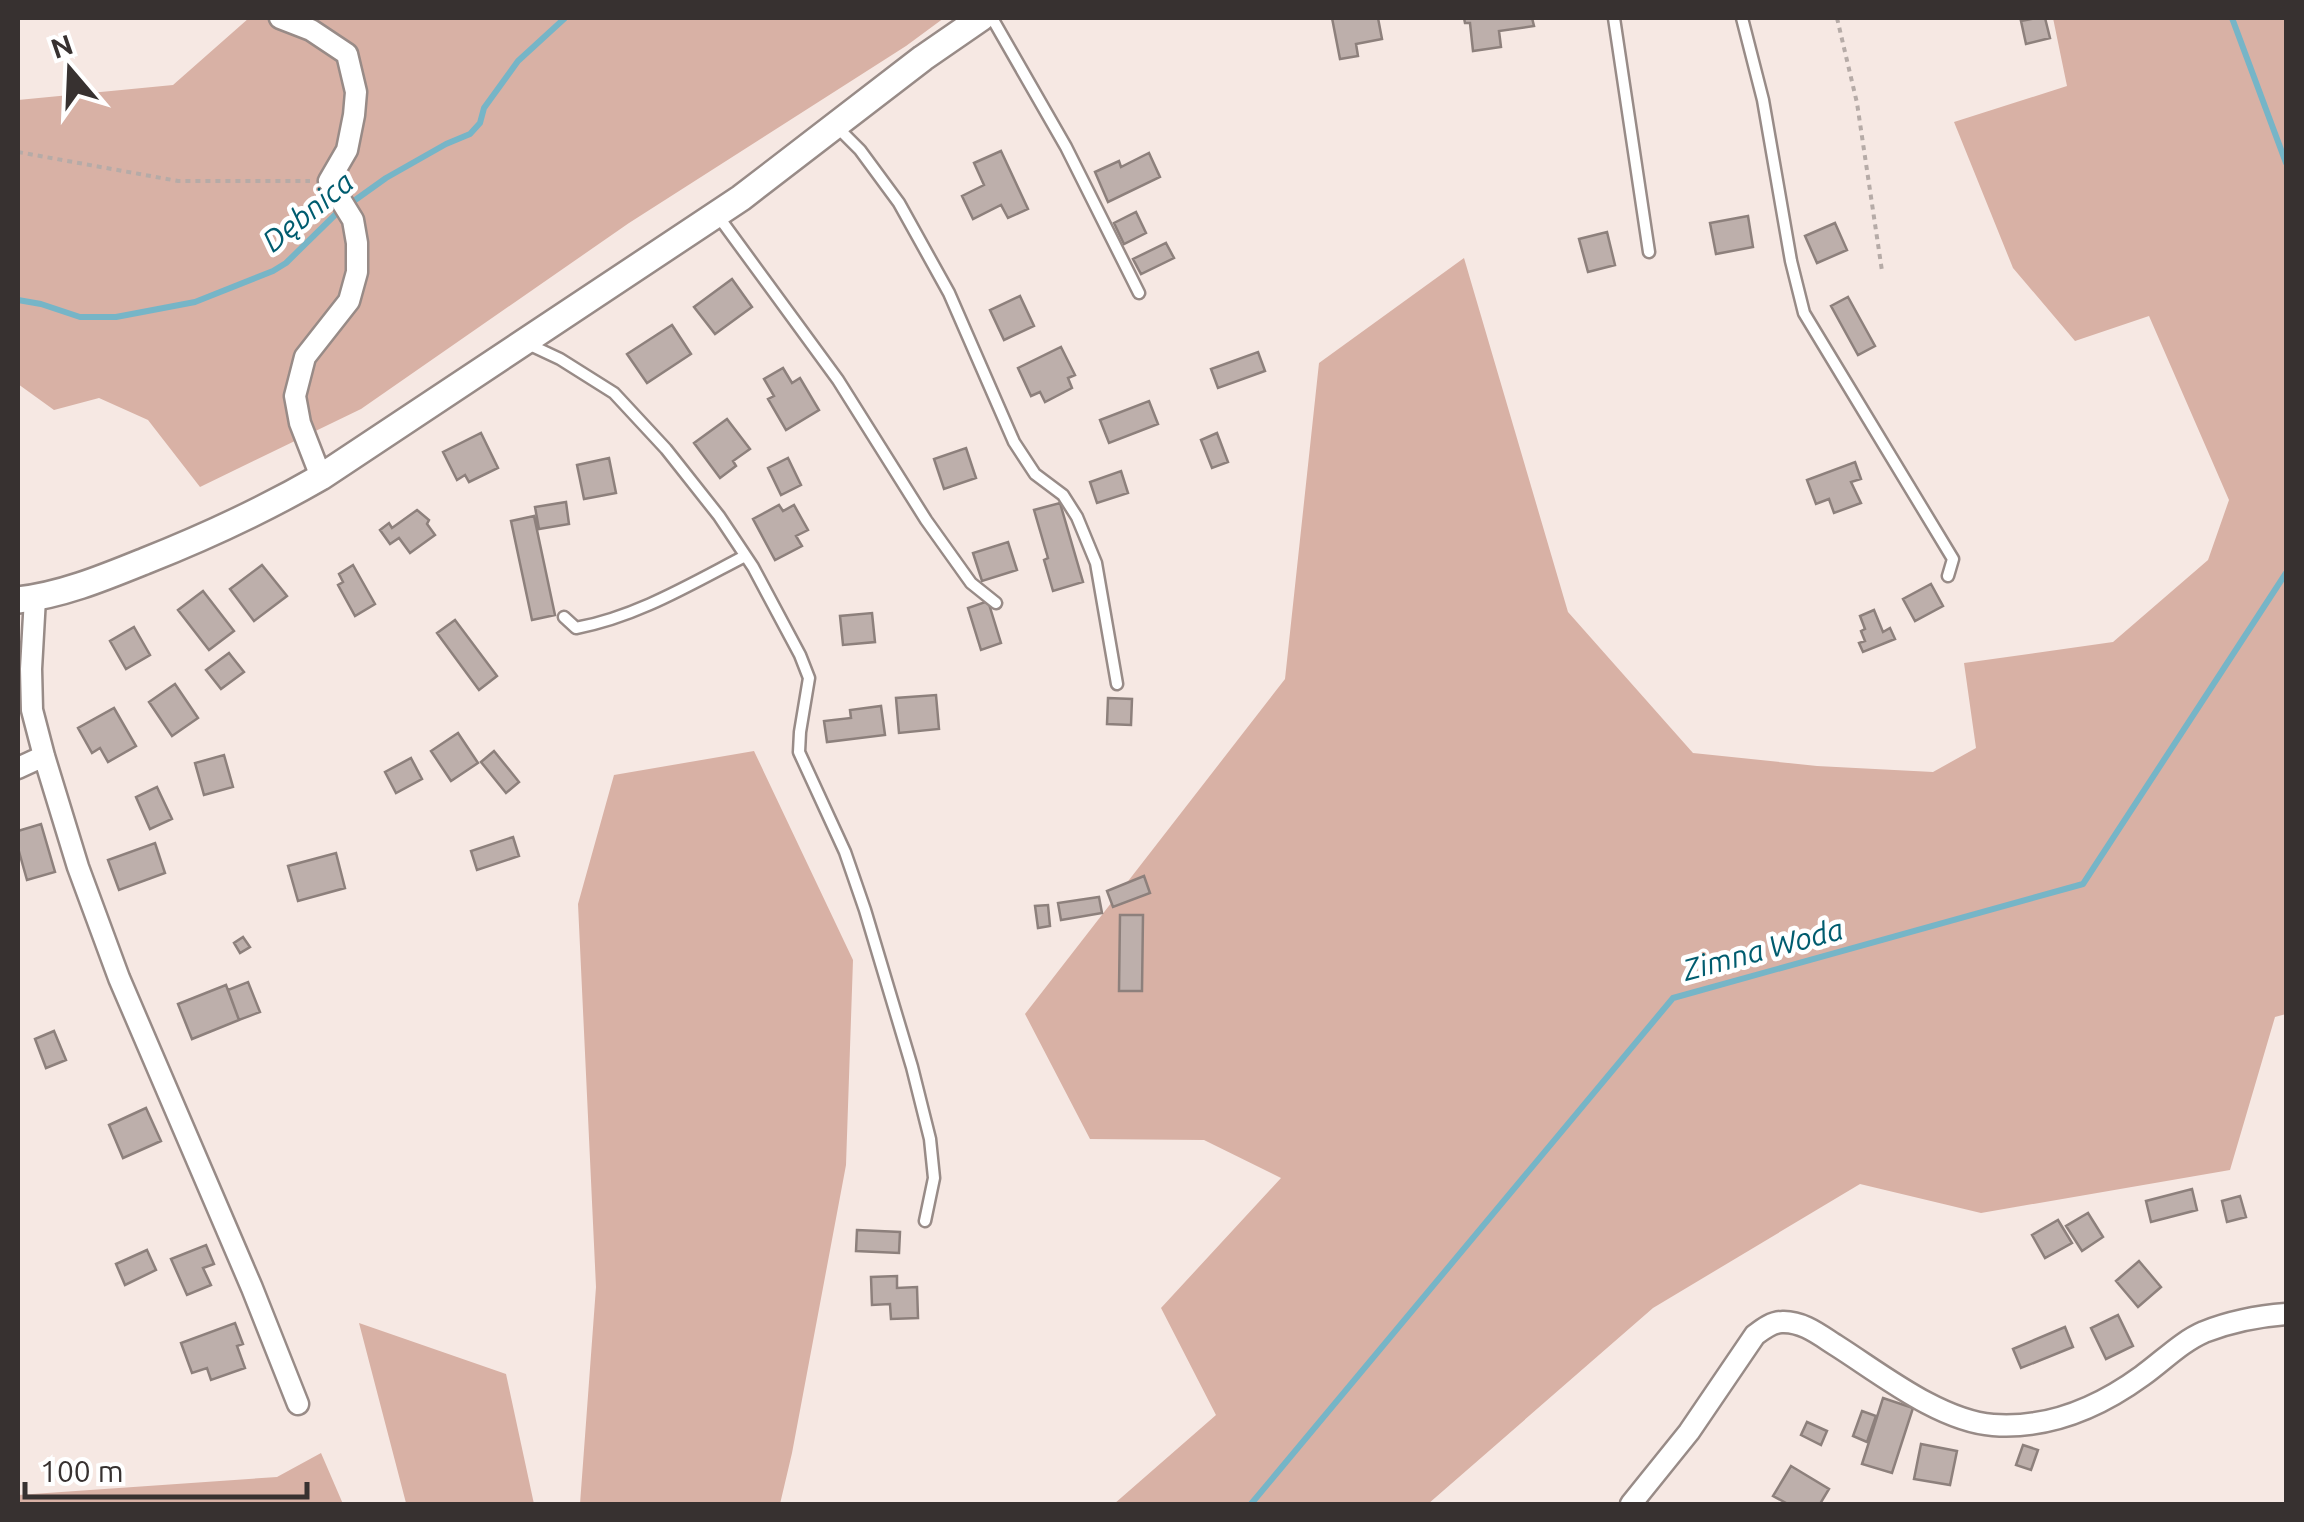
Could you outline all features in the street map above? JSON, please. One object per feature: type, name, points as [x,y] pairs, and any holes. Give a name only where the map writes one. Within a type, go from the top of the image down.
[{"type":"street","points":[[280,18],[311,30],[347,54],[356,92],[347,150],[329,181],[353,220],[357,272],[348,301],[305,357],[295,396],[300,423],[322,477]]},
{"type":"street","points":[[298,1404],[119,978],[78,867],[32,710],[26,599],[74,588],[210,535],[322,477],[741,198],[981,18]]},
{"type":"street","points":[[18,768],[44,756]]},
{"type":"street","points":[[1631,1504],[1689,1432],[1755,1335],[1768,1326],[1783,1322],[1806,1326],[1908,1393],[1964,1420],[2019,1425],[2055,1420],[2106,1401],[2203,1332],[2286,1314]]},
{"type":"lane","points":[[992,18],[1066,147],[1139,293]]},
{"type":"lane","points":[[1614,18],[1649,252]]},
{"type":"lane","points":[[1742,18],[1763,100],[1804,314],[1953,560],[1948,576]]},
{"type":"lane","points":[[836,125],[899,203],[941,278],[1014,442],[1035,474],[1063,495],[1076,517],[1096,564],[1118,684]]},
{"type":"lane","points":[[716,214],[838,380],[971,584],[996,603]]},
{"type":"lane","points":[[522,342],[560,359],[614,393],[666,449],[719,516],[800,655],[809,678],[800,752],[866,910],[930,1139],[934,1178],[925,1221]]},
{"type":"lane","points":[[564,616],[576,628],[599,624],[667,597],[745,556]]},
{"type":"path","points":[[1837,18],[1857,103],[1882,272]]},
{"type":"path","points":[[18,152],[178,181],[329,181]]},
{"type":"shaded area","points":[[249,18],[944,18],[629,223],[361,409],[200,487],[148,420],[99,398],[54,410],[18,384],[18,100],[173,85]]},
{"type":"shaded area","points":[[2053,18],[2286,18],[2286,1014],[2275,1017],[2230,1170],[1981,1213],[1860,1184],[1653,1308],[1428,1504],[1114,1504],[1216,1415],[1161,1308],[1281,1178],[1204,1140],[1090,1139],[1025,1014],[1285,679],[1319,363],[1464,258],[1568,612],[1693,753],[1817,766],[1933,772],[1976,748],[1964,663],[2113,642],[2208,560],[2229,500],[2149,316],[2075,341],[2013,268],[1954,122],[2067,86]]},
{"type":"shaded area","points":[[754,751],[853,960],[846,1165],[792,1453],[780,1504],[580,1504],[596,1287],[578,904],[614,775]]},
{"type":"shaded area","points":[[359,1323],[506,1374],[534,1504],[403,1504],[406,1503]]},
{"type":"shaded area","points":[[321,1453],[343,1504],[18,1504],[18,1495],[277,1477]]},
{"type":"building","points":[[1332,18],[1378,18],[1382,39],[1356,44],[1358,56],[1340,59]]},
{"type":"building","points":[[1464,18],[1532,18],[1534,26],[1499,31],[1501,47],[1473,51],[1470,23],[1465,23]]},
{"type":"building","points":[[2045,18],[2050,38],[2026,44],[2021,21]]},
{"type":"building","points":[[1001,151],[1028,209],[1008,218],[1001,205],[973,219],[962,196],[984,185],[974,163]]},
{"type":"building","points":[[1149,153],[1160,177],[1108,202],[1095,172],[1119,161],[1121,167]]},
{"type":"building","points":[[1136,212],[1146,233],[1124,244],[1114,223]]},
{"type":"building","points":[[1748,216],[1753,247],[1716,254],[1710,223]]},
{"type":"building","points":[[1835,223],[1847,250],[1817,263],[1805,236]]},
{"type":"building","points":[[1607,232],[1615,265],[1588,272],[1579,239]]},
{"type":"building","points":[[1166,243],[1174,258],[1141,274],[1133,259]]},
{"type":"building","points":[[732,279],[752,307],[715,334],[694,307]]},
{"type":"building","points":[[1020,296],[1034,326],[1004,340],[990,310]]},
{"type":"building","points":[[1848,297],[1875,346],[1858,355],[1831,306]]},
{"type":"building","points":[[672,325],[691,354],[647,383],[627,354]]},
{"type":"building","points":[[1061,347],[1075,375],[1068,378],[1072,388],[1045,402],[1040,392],[1031,396],[1018,368]]},
{"type":"building","points":[[1258,352],[1265,371],[1218,388],[1211,369]]},
{"type":"building","points":[[783,368],[792,383],[800,378],[819,410],[786,430],[768,399],[774,396],[764,379]]},
{"type":"building","points":[[1149,401],[1158,424],[1109,443],[1100,420]]},
{"type":"building","points":[[727,419],[750,449],[733,461],[736,466],[720,478],[694,443]]},
{"type":"building","points":[[481,433],[498,468],[469,482],[465,475],[457,480],[443,452]]},
{"type":"building","points":[[1217,433],[1228,462],[1212,468],[1201,440]]},
{"type":"building","points":[[966,448],[976,478],[944,489],[934,459]]},
{"type":"building","points":[[609,458],[616,493],[584,499],[577,465]]},
{"type":"building","points":[[788,458],[801,485],[781,495],[768,468]]},
{"type":"building","points":[[1855,462],[1861,479],[1851,482],[1861,503],[1834,513],[1829,499],[1816,504],[1807,480]]},
{"type":"building","points":[[1121,471],[1128,493],[1097,503],[1090,482]]},
{"type":"building","points":[[566,502],[569,524],[539,529],[535,507]]},
{"type":"building","points":[[1060,503],[1083,582],[1053,591],[1034,510]]},
{"type":"building","points":[[779,505],[783,511],[794,505],[808,530],[796,536],[802,546],[775,560],[753,519]]},
{"type":"building","points":[[417,510],[429,520],[427,524],[435,535],[410,553],[399,538],[390,544],[380,530],[389,523],[392,528]]},
{"type":"building","points":[[534,516],[555,615],[532,620],[511,521]]},
{"type":"building","points":[[1008,542],[1017,570],[982,581],[973,553]]},
{"type":"building","points":[[262,565],[287,596],[254,621],[230,589]]},
{"type":"building","points":[[353,565],[375,604],[355,616],[338,585],[343,582],[339,574]]},
{"type":"building","points":[[1931,584],[1943,606],[1915,621],[1903,599]]},
{"type":"building","points":[[203,591],[234,631],[209,650],[178,610]]},
{"type":"building","points":[[988,601],[1001,643],[981,650],[968,608]]},
{"type":"building","points":[[1874,610],[1883,632],[1890,628],[1895,639],[1863,652],[1859,643],[1865,641],[1861,631],[1865,629],[1860,616]]},
{"type":"building","points":[[872,613],[875,642],[843,645],[840,616]]},
{"type":"building","points":[[455,620],[497,676],[479,690],[437,633]]},
{"type":"building","points":[[134,627],[150,655],[126,669],[110,641]]},
{"type":"building","points":[[229,653],[244,672],[221,689],[206,670]]},
{"type":"building","points":[[175,684],[198,718],[172,736],[149,702]]},
{"type":"building","points":[[936,695],[939,729],[899,733],[896,698]]},
{"type":"building","points":[[1108,698],[1132,699],[1131,725],[1107,724]]},
{"type":"building","points":[[881,706],[885,735],[827,742],[824,721],[851,718],[850,710]]},
{"type":"building","points":[[114,708],[136,746],[108,762],[100,748],[92,753],[78,728]]},
{"type":"building","points":[[458,733],[478,763],[451,781],[431,751]]},
{"type":"building","points":[[494,751],[519,782],[506,793],[481,762]]},
{"type":"building","points":[[224,755],[233,787],[204,795],[195,763]]},
{"type":"building","points":[[411,758],[422,779],[396,793],[385,772]]},
{"type":"building","points":[[157,787],[172,819],[150,829],[136,797]]},
{"type":"building","points":[[41,824],[55,872],[27,880],[18,848],[18,831]]},
{"type":"building","points":[[513,837],[519,856],[477,870],[471,851]]},
{"type":"building","points":[[155,843],[165,873],[119,890],[108,860]]},
{"type":"building","points":[[336,853],[345,888],[298,901],[288,866]]},
{"type":"building","points":[[1144,876],[1150,893],[1113,907],[1107,891]]},
{"type":"building","points":[[1099,897],[1102,913],[1061,920],[1058,903]]},
{"type":"building","points":[[1048,905],[1050,926],[1038,928],[1035,906]]},
{"type":"building","points":[[1120,915],[1143,915],[1142,991],[1119,991]]},
{"type":"building","points":[[243,937],[250,947],[240,953],[234,943]]},
{"type":"building","points":[[248,982],[260,1012],[239,1020],[228,990]]},
{"type":"building","points":[[226,985],[239,1020],[192,1039],[178,1004]]},
{"type":"building","points":[[54,1031],[66,1060],[46,1068],[35,1039]]},
{"type":"building","points":[[146,1108],[161,1141],[123,1158],[109,1125]]},
{"type":"building","points":[[2192,1189],[2197,1210],[2151,1222],[2146,1201]]},
{"type":"building","points":[[2240,1196],[2246,1217],[2227,1222],[2222,1201]]},
{"type":"building","points":[[2088,1213],[2103,1237],[2082,1251],[2066,1226]]},
{"type":"building","points":[[2058,1220],[2072,1243],[2045,1258],[2032,1235]]},
{"type":"building","points":[[857,1230],[900,1232],[899,1253],[856,1251]]},
{"type":"building","points":[[206,1245],[214,1264],[203,1268],[211,1285],[187,1295],[171,1259]]},
{"type":"building","points":[[147,1250],[156,1270],[125,1285],[116,1264]]},
{"type":"building","points":[[2139,1261],[2161,1287],[2138,1307],[2116,1281]]},
{"type":"building","points":[[897,1276],[897,1288],[917,1287],[918,1318],[891,1319],[890,1304],[872,1305],[871,1277]]},
{"type":"building","points":[[2118,1315],[2133,1346],[2106,1359],[2091,1328]]},
{"type":"building","points":[[235,1323],[243,1344],[237,1346],[245,1368],[211,1380],[207,1368],[192,1373],[181,1343]]},
{"type":"building","points":[[2065,1327],[2073,1347],[2021,1368],[2013,1349]]},
{"type":"building","points":[[1883,1398],[1913,1408],[1892,1473],[1862,1464]]},
{"type":"building","points":[[1862,1411],[1876,1416],[1867,1442],[1853,1436]]},
{"type":"building","points":[[1807,1422],[1827,1431],[1821,1445],[1801,1435]]},
{"type":"building","points":[[1921,1444],[1957,1451],[1950,1485],[1914,1479]]},
{"type":"building","points":[[2023,1445],[2038,1450],[2031,1470],[2016,1465]]},
{"type":"building","points":[[1791,1466],[1829,1489],[1820,1504],[1788,1504],[1773,1496]]},
{"type":"waterway","name":"Dębnica","points":[[18,300],[80,317],[116,317],[195,302],[273,271],[337,213],[386,178],[470,134],[518,61],[565,18]]},
{"type":"waterway","name":"Zimna Woda","points":[[2232,18],[2286,163]]},
{"type":"waterway","name":"Zimna Woda","points":[[1251,1504],[1673,998],[2083,884],[2286,573]]}]
